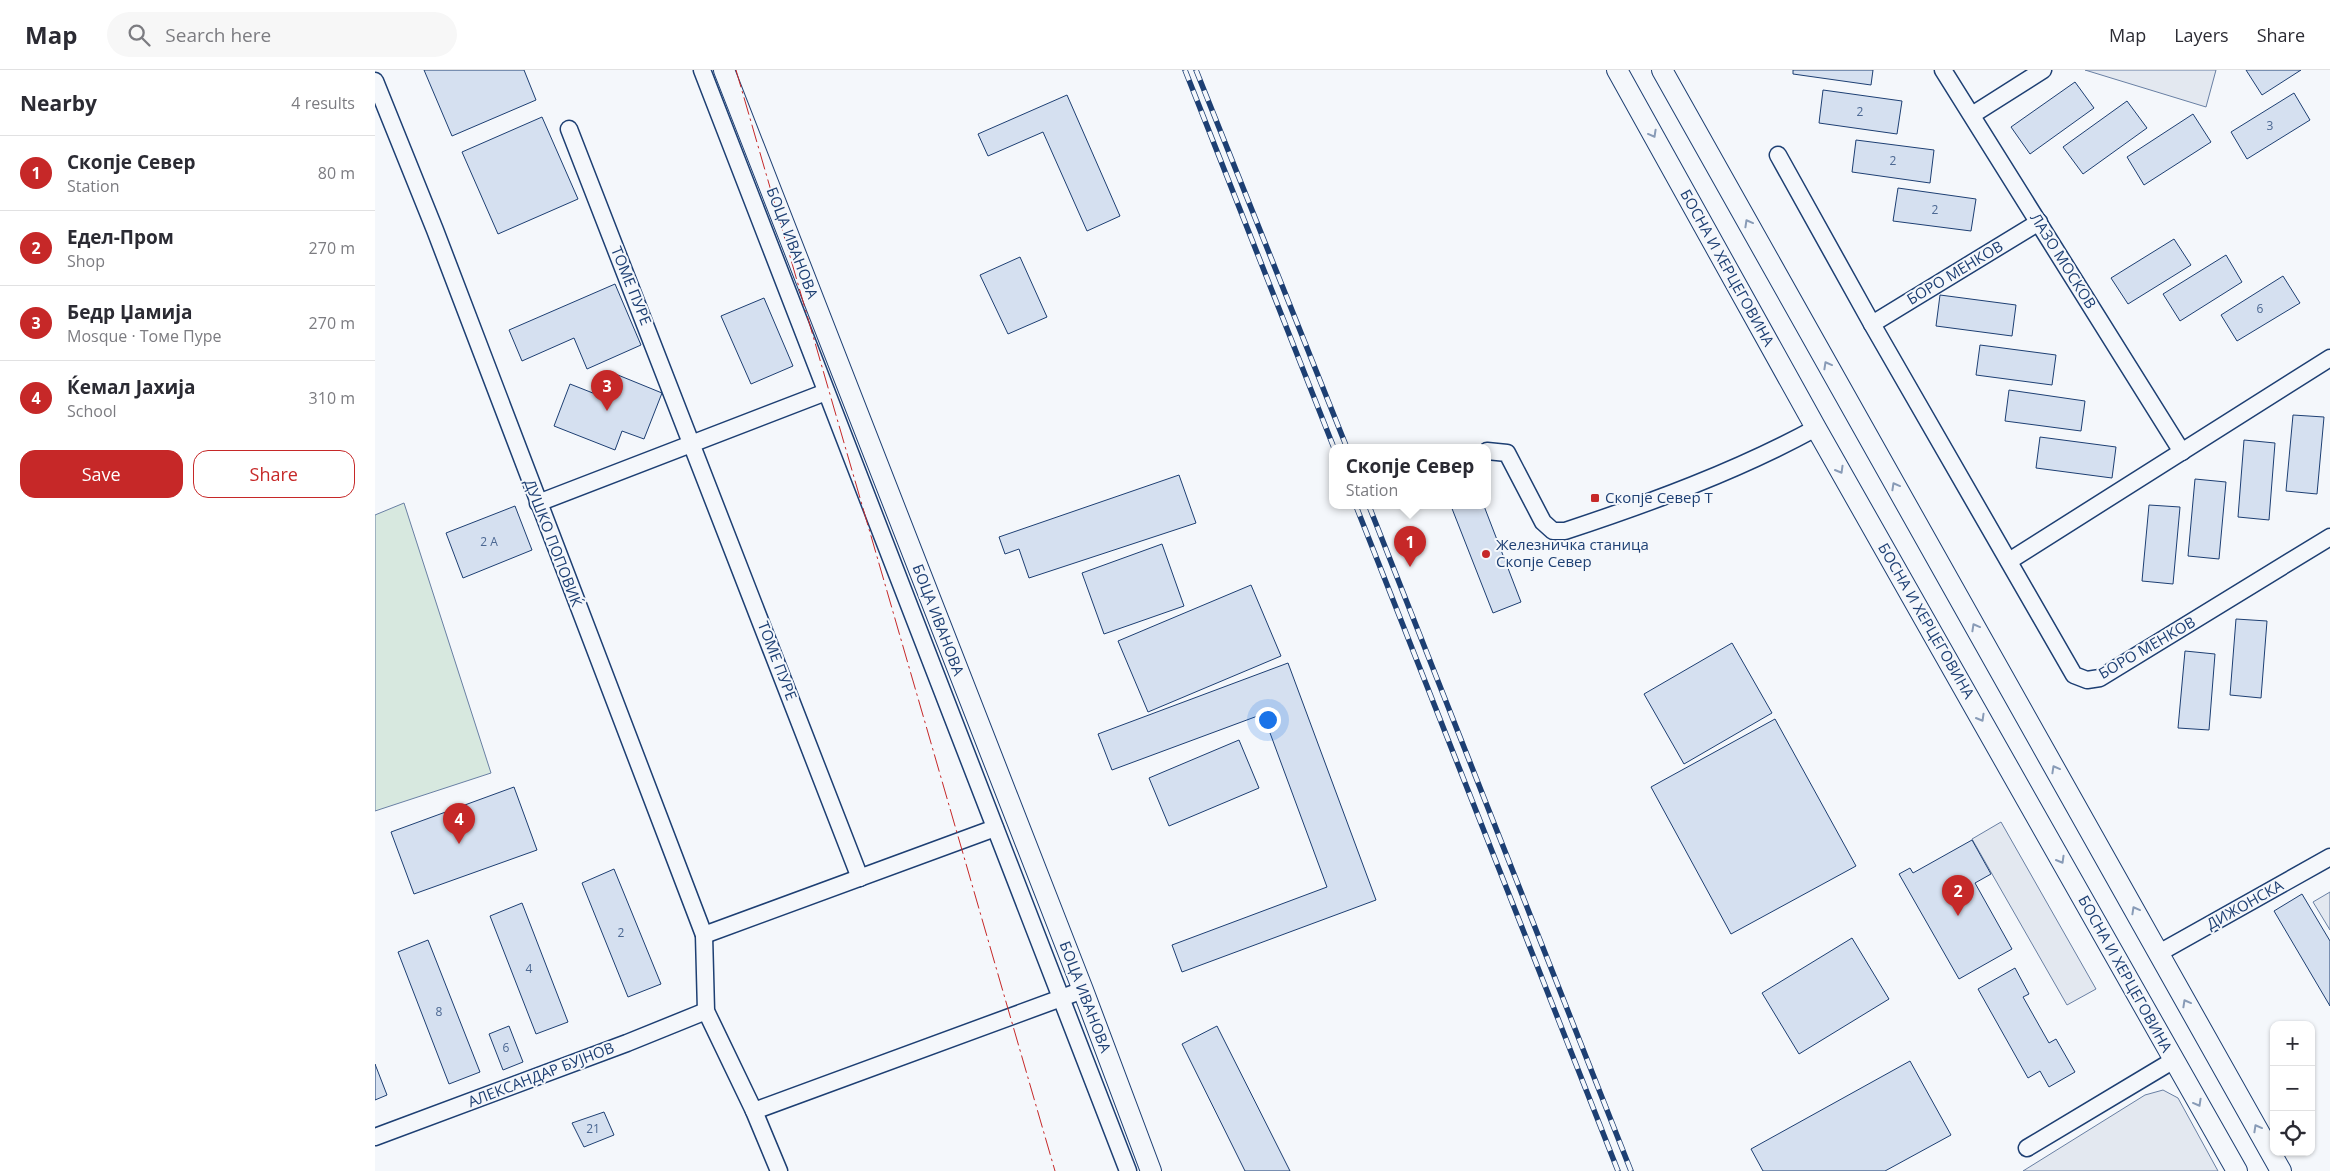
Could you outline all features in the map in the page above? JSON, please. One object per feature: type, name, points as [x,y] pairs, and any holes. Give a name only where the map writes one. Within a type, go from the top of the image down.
[{"type":"street","points":[[702,70],[1128,1171]]},
{"type":"street","name":"БОЦА ИВАНОВА","points":[[724,70],[1083,990],[1151,1171]]},
{"type":"street","name":"БОСНА И ХЕРЦЕГОВИНА","points":[[1617,70],[1816,428],[2237,1171]]},
{"type":"street","points":[[1662,70],[2281,1171]]},
{"type":"street","name":"ЛАЗО МОСКОВ","points":[[1943,70],[2182,452]]},
{"type":"street","points":[[1972,115],[2043,70]]},
{"type":"street","name":"ДУШКО ПОПОВИЌ","points":[[375,81],[435,230],[704,935],[706,1010]]},
{"type":"street","name":"ТОМЕ ПУРЕ","points":[[569,129],[693,444],[860,878]]},
{"type":"street","name":"БОРО МЕНКОВ","points":[[1778,155],[1872,324],[2074,675],[2087,680],[2100,678],[2330,537]]},
{"type":"street","name":"БОРО МЕНКОВ","points":[[1872,324],[2039,222]]},
{"type":"street","points":[[2009,561],[2330,358]]},
{"type":"street","points":[[538,503],[826,392]]},
{"type":"street","points":[[1491,451],[1507,453],[1543,522],[1553,531],[1565,531],[1677,490],[1765,454],[1816,428]]},
{"type":"street","points":[[880,531],[900,523]]},
{"type":"street","points":[[704,935],[995,828]]},
{"type":"street","name":"ДИЖОНСКА","points":[[2159,953],[2330,857]]},
{"type":"street","points":[[754,1111],[1083,990]]},
{"type":"street","points":[[706,1010],[754,1111],[779,1171]]},
{"type":"street","name":"АЛЕКСАНДАР БУЈНОВ","points":[[375,1137],[619,1046],[706,1010]]},
{"type":"street","points":[[2027,1148],[2174,1060]]},
{"type":"shaded area","points":[[2085,70],[2216,70],[2206,107]]},
{"type":"shaded area","points":[[404,503],[491,773],[375,811],[375,515]]},
{"type":"shaded area","points":[[2001,822],[2096,989],[2067,1005],[1972,839]]},
{"type":"shaded area","points":[[2330,892],[2330,930],[2313,902]]},
{"type":"shaded area","points":[[2163,1090],[2178,1098],[2218,1171],[2023,1171],[2145,1095]]},
{"type":"building","points":[[424,70],[524,70],[536,100],[452,136]]},
{"type":"building","points":[[1793,70],[1873,70],[1871,85],[1793,74]]},
{"type":"building","points":[[2246,70],[2301,70],[2262,95]]},
{"type":"building","points":[[2075,82],[2094,108],[2030,154],[2011,127]]},
{"type":"building","points":[[1823,90],[1902,101],[1897,134],[1819,123]]},
{"type":"building","points":[[2294,93],[2310,120],[2247,159],[2231,132]]},
{"type":"building","points":[[1067,95],[1120,216],[1087,231],[1043,132],[988,156],[978,134]]},
{"type":"building","points":[[2127,101],[2147,128],[2083,174],[2063,147]]},
{"type":"building","points":[[2193,114],[2211,142],[2144,185],[2127,157]]},
{"type":"building","points":[[542,117],[578,199],[498,234],[462,152]]},
{"type":"building","points":[[1856,140],[1934,150],[1930,183],[1852,172]]},
{"type":"building","points":[[1898,188],[1976,199],[1971,231],[1893,221]]},
{"type":"building","points":[[2174,239],[2191,265],[2128,304],[2111,278]]},
{"type":"building","points":[[2226,255],[2242,282],[2180,321],[2163,294]]},
{"type":"building","points":[[1020,257],[1047,317],[1008,334],[980,275]]},
{"type":"building","points":[[2283,276],[2300,303],[2237,341],[2221,315]]},
{"type":"building","points":[[615,284],[641,345],[587,369],[574,338],[522,361],[509,330]]},
{"type":"building","points":[[1940,295],[2016,305],[2012,336],[1936,326]]},
{"type":"building","points":[[764,298],[793,366],[751,384],[721,316]]},
{"type":"building","points":[[1980,345],[2056,355],[2052,385],[1976,375]]},
{"type":"building","points":[[613,373],[662,393],[644,439],[622,431],[615,450],[554,426],[570,384],[603,397]]},
{"type":"building","points":[[2009,390],[2085,401],[2081,431],[2005,421]]},
{"type":"building","points":[[2293,415],[2324,417],[2317,494],[2286,491]]},
{"type":"building","points":[[2040,437],[2116,447],[2112,478],[2036,468]]},
{"type":"building","points":[[2244,440],[2275,443],[2269,520],[2238,517]]},
{"type":"building","points":[[1179,475],[1196,523],[1029,578],[1019,549],[1005,554],[999,537]]},
{"type":"building","points":[[2195,479],[2226,482],[2219,559],[2188,556]]},
{"type":"building","points":[[2149,505],[2180,507],[2173,584],[2142,581]]},
{"type":"building","points":[[515,506],[532,550],[463,578],[446,533]]},
{"type":"building","name":"Железничка станица Скопје Север","points":[[1452,509],[1485,509],[1521,602],[1493,613]]},
{"type":"building","points":[[1162,544],[1184,606],[1104,634],[1082,573]]},
{"type":"building","points":[[1251,585],[1281,656],[1148,712],[1118,641]]},
{"type":"building","points":[[2236,619],[2267,621],[2261,698],[2230,695]]},
{"type":"building","points":[[1732,643],[1772,713],[1684,764],[1644,694]]},
{"type":"building","points":[[2185,651],[2215,654],[2209,730],[2178,728]]},
{"type":"building","points":[[1288,663],[1376,900],[1182,972],[1172,945],[1327,887],[1263,714],[1112,770],[1098,734]]},
{"type":"building","points":[[1775,719],[1856,866],[1731,934],[1651,787]]},
{"type":"building","points":[[1239,740],[1259,788],[1169,826],[1149,778]]},
{"type":"building","points":[[514,787],[537,850],[414,894],[391,832]]},
{"type":"building","points":[[1972,840],[1991,874],[1975,883],[2012,949],[1959,979],[1899,874],[1910,868],[1913,873]]},
{"type":"building","points":[[614,869],[661,984],[628,997],[582,883]]},
{"type":"building","points":[[2302,894],[2330,941],[2330,1006],[2274,911]]},
{"type":"building","points":[[522,903],[568,1022],[536,1034],[490,916]]},
{"type":"building","points":[[1852,938],[1889,999],[1799,1054],[1762,993]]},
{"type":"building","points":[[428,940],[480,1072],[449,1084],[398,952]]},
{"type":"building","points":[[2015,968],[2029,994],[2023,997],[2049,1043],[2056,1039],[2075,1072],[2049,1087],[2040,1071],[2028,1078],[1978,989]]},
{"type":"building","points":[[509,1026],[523,1062],[503,1070],[489,1034]]},
{"type":"building","points":[[1217,1026],[1290,1171],[1245,1171],[1182,1044]]},
{"type":"building","points":[[1910,1061],[1951,1135],[1885,1171],[1763,1171],[1751,1149]]},
{"type":"building","points":[[375,1064],[387,1095],[375,1100]]},
{"type":"building","points":[[604,1112],[614,1135],[584,1147],[572,1123]]},
{"type":"railway","points":[[1185,70],[1332,444]]},
{"type":"railway","points":[[1196,70],[1345,444]]},
{"type":"railway","points":[[1357,509],[1618,1171]]},
{"type":"railway","points":[[1370,509],[1631,1171]]},
{"type":"power","points":[[736,70],[1055,1171]]},
{"type":"place","name":"Бедр Џамија","points":[[607,411]]},
{"type":"place","name":"Скопје Север Т","points":[[1595,498]]},
{"type":"place","name":"Железничка станица Скопје Север","points":[[1486,554]]},
{"type":"place","name":"Скопје Север","points":[[1410,567]]},
{"type":"place","name":"Ќемал Јахија","points":[[459,844]]},
{"type":"place","name":"Едел-Пром","points":[[1958,916]]}]
